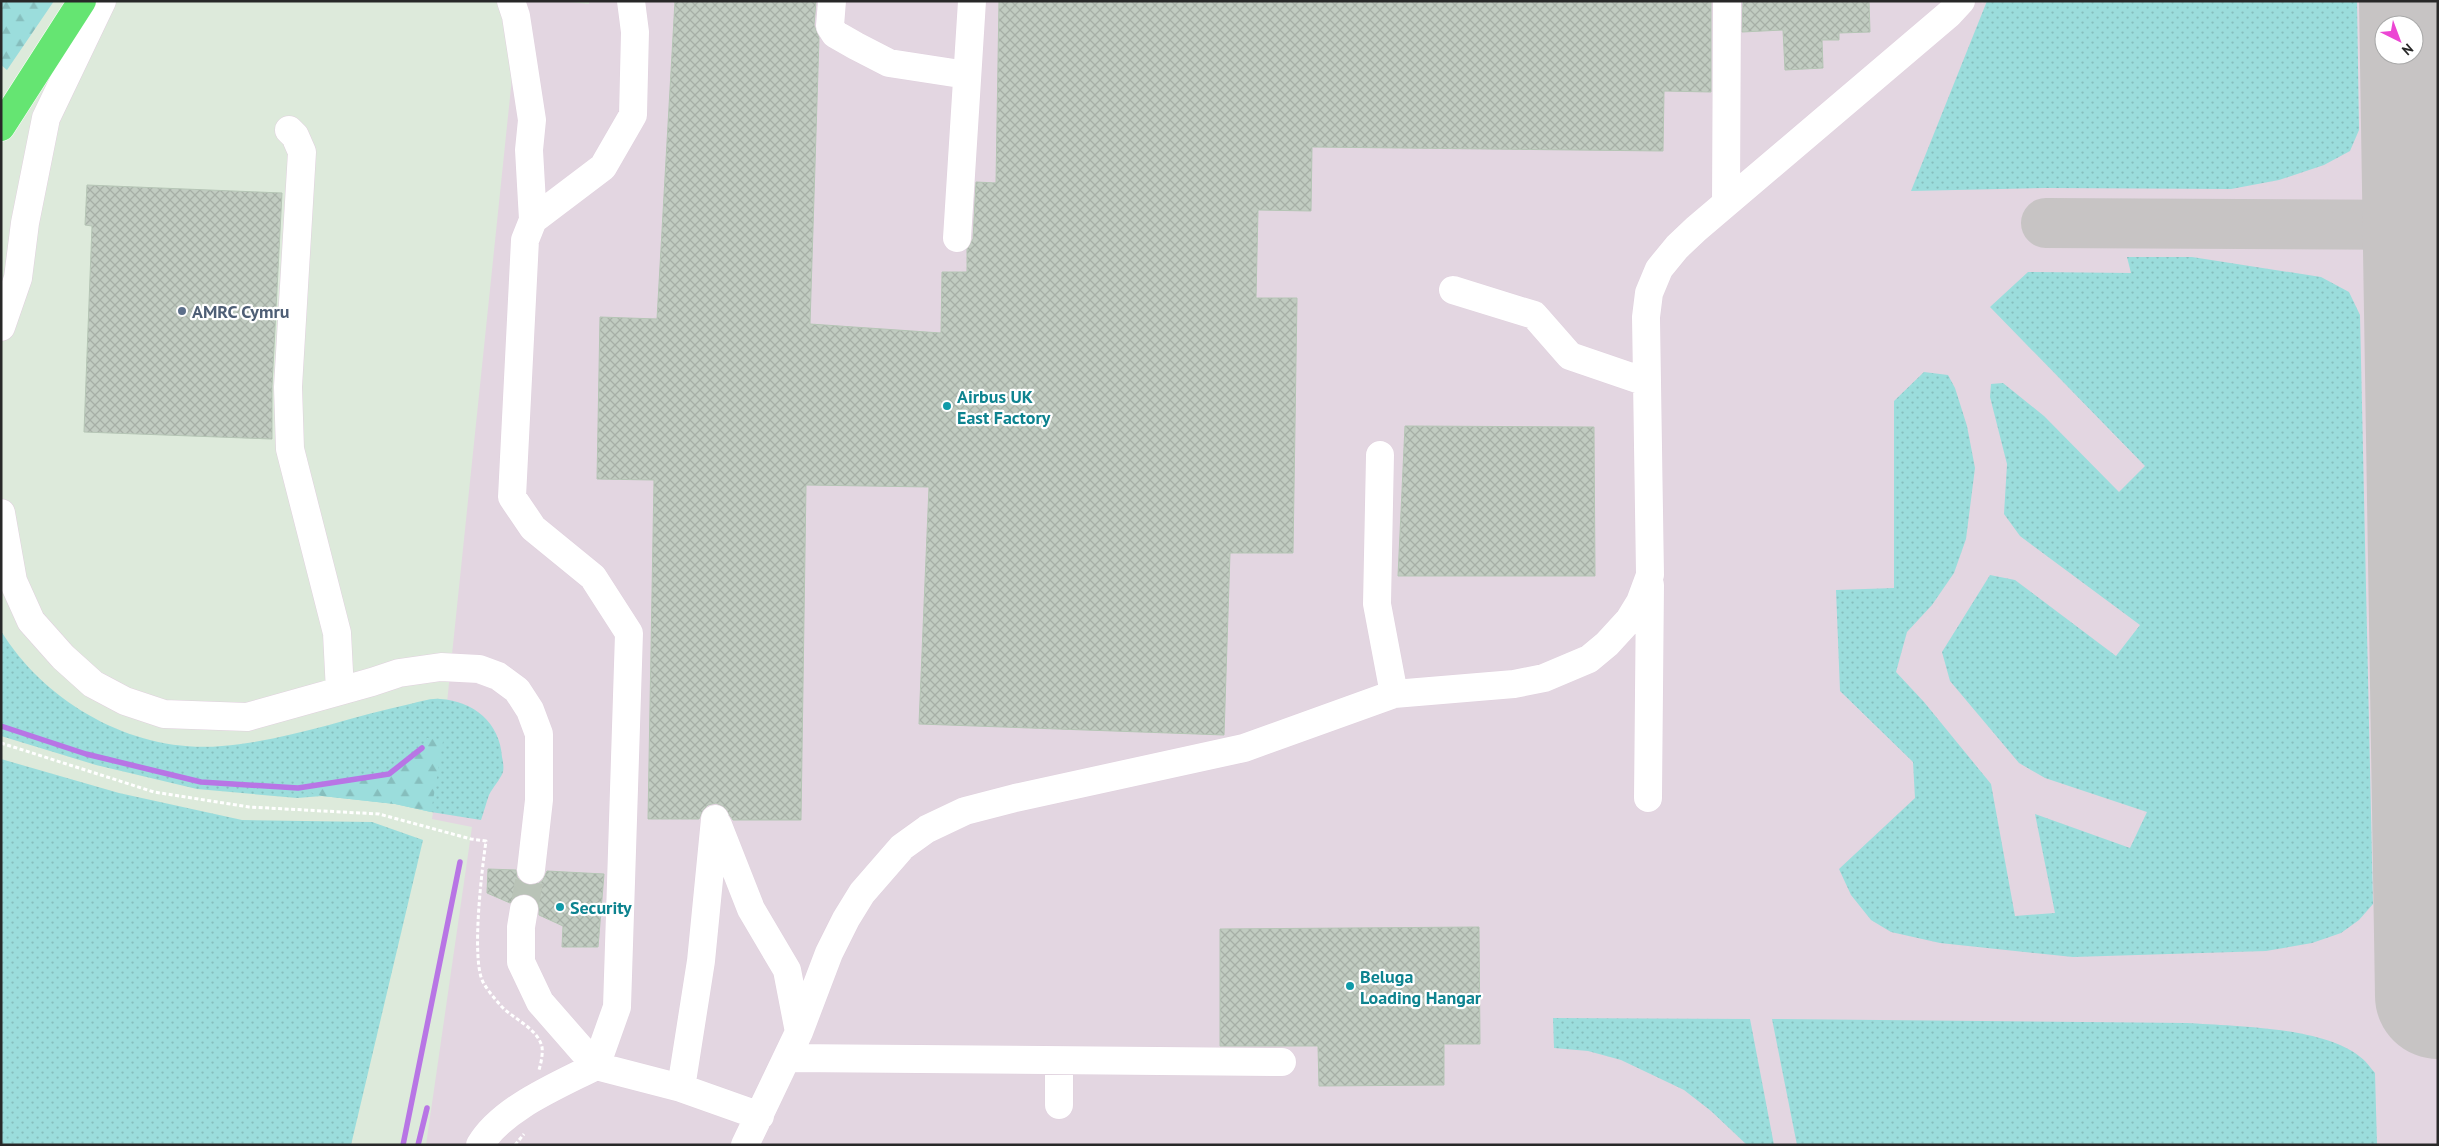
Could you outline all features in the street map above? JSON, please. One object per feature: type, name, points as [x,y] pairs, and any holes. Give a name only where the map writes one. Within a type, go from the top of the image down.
[{"type":"main road","points":[[1,127],[82,1]]},
{"type":"street","points":[[1,328],[18,278],[25,223],[46,118],[102,1]]},
{"type":"street","points":[[480,1145],[500,1122],[518,1108],[596,1066],[617,1006],[629,633],[593,577],[533,528],[512,497],[524,240],[533,220],[529,150],[532,120],[516,16],[511,1]]},
{"type":"street","points":[[533,220],[603,167],[633,115],[634,32],[631,1]]},
{"type":"street","points":[[832,1],[830,26],[835,34],[856,46],[889,64],[967,75]]},
{"type":"street","points":[[957,238],[972,1]]},
{"type":"street","points":[[1726,203],[1727,1]]},
{"type":"street","points":[[1648,798],[1650,575],[1646,317],[1650,293],[1660,269],[1677,247],[1726,203],[1949,14],[1961,1]]},
{"type":"street","points":[[289,130],[295,136],[302,152],[288,387],[290,449],[337,633],[340,691]]},
{"type":"street","points":[[1452,290],[1534,315],[1570,356],[1646,382]]},
{"type":"street","points":[[1380,455],[1377,604],[1394,694]]},
{"type":"street","points":[[1,512],[13,580],[31,621],[63,657],[93,684],[125,701],[164,714],[247,717],[399,673],[441,667],[479,669],[498,676],[517,690],[530,710],[539,734],[539,800],[531,870]]},
{"type":"street","points":[[745,1145],[799,1032],[829,953],[862,893],[902,847],[927,830],[965,811],[1015,798],[1244,748],[1394,694],[1514,684],[1544,678],[1588,659],[1606,644],[1629,620],[1640,602],[1650,575]]},
{"type":"street","points":[[680,1088],[701,961],[715,819],[751,909],[787,970],[799,1032]]},
{"type":"street","points":[[524,909],[521,927],[521,962],[540,1002],[596,1066],[680,1088],[760,1116]]},
{"type":"street","points":[[787,1058],[1282,1062]]},
{"type":"street","points":[[1059,1061],[1059,1105]]},
{"type":"path","points":[[1,743],[154,792],[249,808],[379,814],[471,839],[486,840],[482,872],[478,963],[482,981],[503,1008],[533,1032],[542,1046],[542,1062],[538,1073]]},
{"type":"path","points":[[515,1145],[526,1132]]},
{"type":"shaded area","points":[[520,1],[561,1],[589,4],[589,1],[2438,1],[2438,1145],[426,1145],[472,827],[432,819],[443,741]]},
{"type":"green space","points":[[1,1],[54,1],[7,70],[1,65]]},
{"type":"green space","points":[[1987,1],[2357,1],[2359,130],[2350,151],[2324,165],[2279,180],[2231,189],[2046,188],[1911,191]]},
{"type":"green space","points":[[2127,257],[2192,257],[2321,277],[2349,292],[2360,315],[2373,904],[2359,920],[2341,933],[2312,943],[2266,951],[2073,957],[1940,943],[1891,932],[1871,920],[1851,895],[1839,869],[1915,798],[1913,762],[1840,691],[1836,590],[1894,588],[1894,401],[1924,372],[1948,375],[1955,388],[1967,426],[1975,468],[1966,539],[1954,573],[1932,605],[1907,632],[1896,672],[1924,702],[1991,784],[2015,916],[2055,913],[2035,814],[2130,848],[2147,812],[2045,778],[2019,763],[1950,681],[1942,652],[1990,575],[2015,580],[2116,656],[2140,625],[2020,536],[2004,514],[2007,464],[1990,397],[1991,384],[2003,383],[2044,416],[2119,492],[2145,466],[1990,307],[2028,272],[2131,273]]},
{"type":"green space","points":[[1,631],[20,657],[42,681],[68,702],[96,719],[126,732],[157,742],[189,746],[222,746],[249,743],[303,732],[425,700],[440,699],[464,704],[474,709],[490,724],[500,745],[503,772],[489,795],[481,820],[395,804],[322,796],[297,798],[197,789],[96,765],[1,736]]},
{"type":"green space","points":[[427,738],[443,741],[431,812],[395,804],[322,796],[298,788],[389,774],[422,748]]},
{"type":"green space","points":[[1,759],[119,793],[242,820],[372,822],[423,840],[351,1145],[1,1145]]},
{"type":"green space","points":[[1553,1018],[1750,1019],[1774,1145],[1747,1145],[1711,1111],[1684,1090],[1621,1060],[1588,1051],[1554,1048]]},
{"type":"green space","points":[[1772,1019],[2187,1023],[2252,1027],[2301,1034],[2343,1046],[2361,1058],[2375,1073],[2377,1145],[1797,1145]]},
{"type":"building","name":"Airbus UK East Factory","points":[[675,1],[816,1],[814,25],[819,38],[810,324],[941,333],[942,272],[967,272],[967,249],[973,239],[976,182],[996,183],[999,1],[1711,1],[1711,92],[1664,91],[1663,151],[1312,147],[1311,211],[1258,210],[1256,298],[1297,298],[1293,553],[1230,553],[1224,735],[919,724],[929,487],[806,485],[801,820],[733,820],[724,807],[716,803],[708,805],[703,810],[699,819],[648,819],[654,480],[597,479],[600,317],[657,319]]},
{"type":"building","points":[[1743,1],[1869,1],[1870,32],[1839,33],[1839,40],[1822,40],[1823,68],[1785,70],[1783,30],[1742,32]]},
{"type":"building","points":[[87,185],[282,193],[272,386],[272,439],[84,432],[92,226],[85,225]]},
{"type":"building","points":[[1405,426],[1594,427],[1595,576],[1398,576]]},
{"type":"building","name":"Security","points":[[488,869],[516,870],[517,877],[521,882],[530,886],[538,884],[543,880],[547,871],[604,874],[598,947],[562,947],[563,926],[539,915],[539,904],[534,897],[527,894],[519,894],[510,903],[487,893]]},
{"type":"building","name":"Beluga Loading Hangar","points":[[1479,927],[1480,1044],[1444,1044],[1444,1085],[1319,1086],[1318,1046],[1220,1046],[1220,929]]},
{"type":"waterway","points":[[1,726],[86,754],[201,782],[298,788],[389,774],[422,748]]},
{"type":"waterway","points":[[403,1145],[460,862]]},
{"type":"waterway","points":[[418,1145],[427,1108]]},
{"type":"taxiway","points":[[2046,223],[2438,225]]},
{"type":"runway","points":[[2422,1],[2438,996]]},
{"type":"tunnel","points":[[524,909],[531,870]]},
{"type":"place","name":"AMRC Cymru","points":[[182,311]]},
{"type":"place","name":"Airbus UK East Factory","points":[[947,406]]},
{"type":"place","name":"Security","points":[[560,907]]},
{"type":"place","name":"Beluga Loading Hangar","points":[[1350,986]]}]
